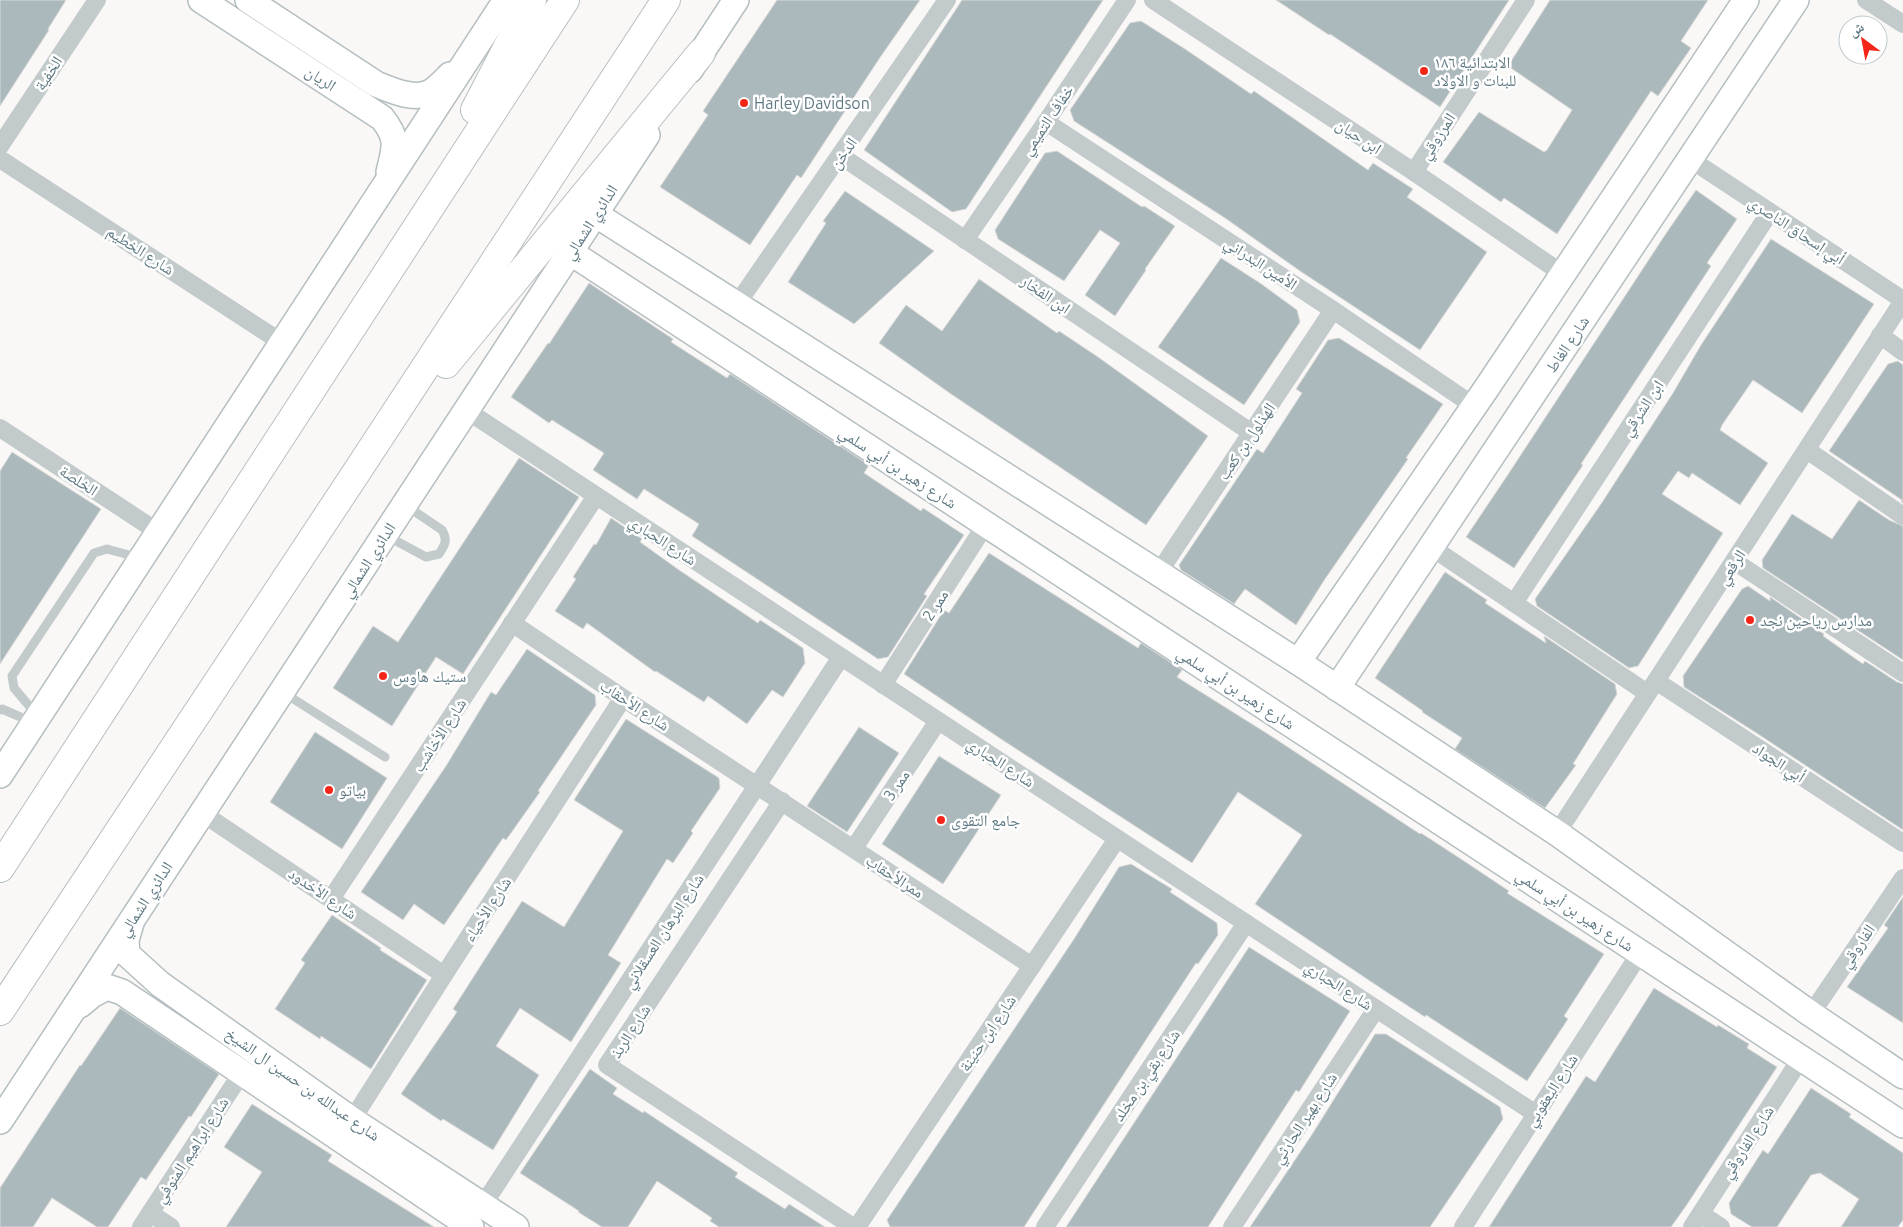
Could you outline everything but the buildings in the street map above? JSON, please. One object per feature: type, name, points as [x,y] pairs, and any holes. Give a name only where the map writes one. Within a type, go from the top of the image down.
[{"type":"highway","points":[[404,247],[532,0]]},
{"type":"highway","points":[[0,868],[565,0]]},
{"type":"highway","points":[[0,1011],[666,0]]},
{"type":"highway","points":[[356,473],[701,53]]},
{"type":"street","name":"الخفية","points":[[0,146],[96,0]]},
{"type":"street","name":"الريان","points":[[201,0],[382,118],[392,130],[395,146],[387,183]]},
{"type":"street","name":"الريان","points":[[248,0],[376,84],[402,93],[419,95],[430,93],[463,64]]},
{"type":"street","points":[[0,775],[506,0]]},
{"type":"street","name":"الدائري الشمالي","points":[[0,1121],[76,1008],[281,691],[736,0]]},
{"type":"street","name":"الدخن","points":[[737,304],[947,0]]},
{"type":"street","name":"خفاف التميمي","points":[[965,240],[1046,122],[1126,0]]},
{"type":"street","name":"المرزوقي","points":[[1414,172],[1526,0]]},
{"type":"street","points":[[1298,662],[1474,406],[1746,0]]},
{"type":"street","name":"شارع الغاط","points":[[1336,688],[1796,0]]},
{"type":"street","points":[[1866,0],[1903,24]]},
{"type":"street","name":"ابن حيان","points":[[1163,3],[1563,274]]},
{"type":"street","points":[[375,114],[391,89]]},
{"type":"street","name":"الأمين البدراني","points":[[1046,122],[1334,310],[1474,406]]},
{"type":"street","name":"ابن الفخار","points":[[841,156],[1252,433]]},
{"type":"street","name":"شارع الخطيم","points":[[0,159],[281,342]]},
{"type":"street","name":"أبي إسحاق الناصري","points":[[1690,159],[1903,301]]},
{"type":"street","name":"ابن الشرقي","points":[[1514,603],[1770,212]]},
{"type":"street","points":[[595,214],[1298,662],[1557,833],[1811,1014],[1903,1076]]},
{"type":"street","name":"شارع زهير بن أبي سلمي","points":[[570,252],[1903,1125]]},
{"type":"street","name":"الرقعي","points":[[1557,833],[1903,301]]},
{"type":"street","name":"الهذلول بن كعب","points":[[1159,572],[1334,310]]},
{"type":"street","points":[[1880,335],[1903,352]]},
{"type":"street","name":"شارع الحباري","points":[[466,410],[1536,1114]]},
{"type":"street","name":"الخلصة","points":[[0,428],[158,532]]},
{"type":"street","points":[[1807,450],[1903,516]]},
{"type":"street","name":"شارع الأخاشب","points":[[332,899],[596,496]]},
{"type":"street","name":"ممر 2","points":[[883,685],[986,524]]},
{"type":"street","name":"أبي الجواد","points":[[1431,546],[1514,603],[1903,843]]},
{"type":"street","points":[[1734,561],[1903,673]]},
{"type":"street","name":"شارع الأحقاب","points":[[512,623],[758,786]]},
{"type":"street","name":"شارع البرهان العسقلاني","points":[[483,1205],[841,657]]},
{"type":"street","name":"شارع الأحياء","points":[[352,1120],[623,698]]},
{"type":"street","name":"ممر 3","points":[[854,848],[938,721]]},
{"type":"street","name":"ممرالأحقاب","points":[[758,786],[1032,966]]},
{"type":"street","name":"شارع الربذ","points":[[782,801],[607,1065],[853,1227]]},
{"type":"street","name":"شارع الأخدود","points":[[202,812],[444,975]]},
{"type":"street","name":"شارع ابن حنينة","points":[[857,1227],[1117,839]]},
{"type":"street","name":"الفاروقي","points":[[1811,1014],[1903,878]]},
{"type":"street","name":"شارع عبدالله بن حسين ال الشيخ","points":[[133,918],[126,940],[127,954],[160,984],[352,1120],[516,1227]]},
{"type":"street","name":"شارع بقي بن مخلد","points":[[1045,1227],[1246,923]]},
{"type":"street","name":"شارع اليعقوبي","points":[[1463,1227],[1640,952]]},
{"type":"street","points":[[141,1005],[132,991],[133,986],[138,981],[146,978],[160,984]]},
{"type":"street","name":"شارع عبدالله بن حسين ال الشيخ","points":[[76,1008],[92,995],[107,988],[122,992],[241,1074],[471,1227]]},
{"type":"street","name":"شارع بهير الحارثي","points":[[1232,1227],[1376,1009]]},
{"type":"street","name":"شارع الفاروقي","points":[[1697,1220],[1801,1058]]},
{"type":"street","name":"شارع ابراهيم المنوفي","points":[[146,1220],[241,1074]]},
{"type":"street","points":[[146,1220],[171,1227]]},
{"type":"street","points":[[1697,1220],[1721,1227]]},
{"type":"lane","points":[[384,534],[426,557],[438,554],[446,543],[446,536],[442,530],[404,504]]},
{"type":"lane","points":[[36,720],[14,688],[12,676],[26,653],[94,554],[108,549],[141,558]]},
{"type":"lane","points":[[281,691],[385,757]]},
{"type":"lane","points":[[0,710],[36,720]]},
{"type":"place","name":"الابتدائية ١٨٦ للبنات و الاولاد","points":[[1424,71]]},
{"type":"place","name":"Harley Davidson","points":[[744,103]]},
{"type":"place","name":"مدارس رياحين نجد","points":[[1750,620]]},
{"type":"place","name":"ستيك هاوس","points":[[383,676]]},
{"type":"place","name":"بياتو","points":[[329,790]]},
{"type":"place","name":"جامع التقوى","points":[[941,820]]}]
